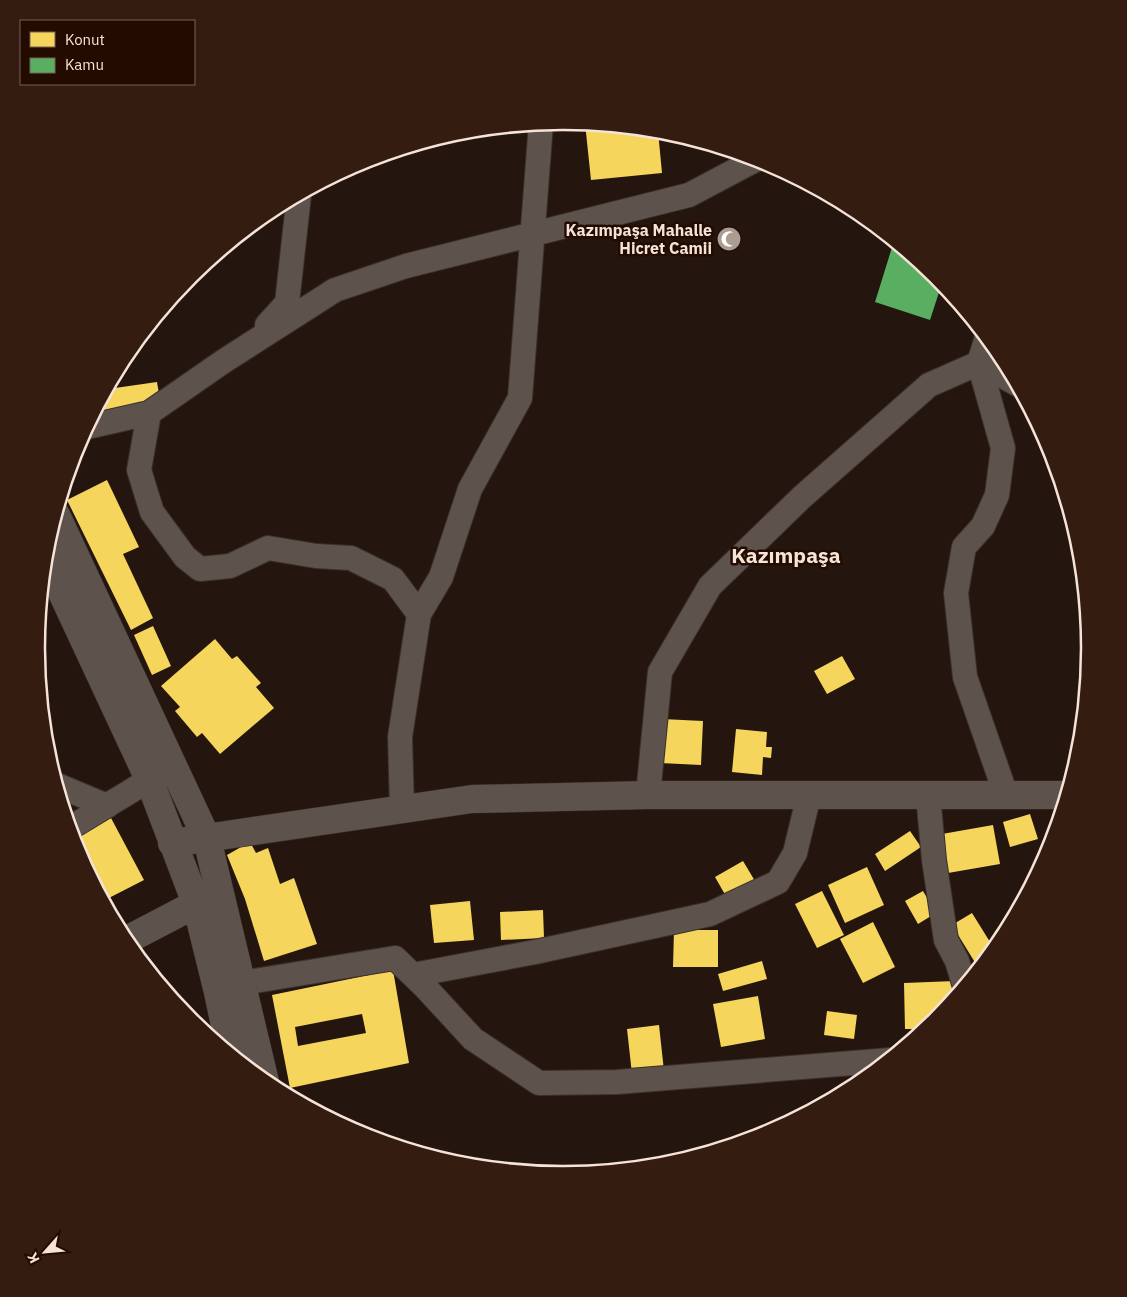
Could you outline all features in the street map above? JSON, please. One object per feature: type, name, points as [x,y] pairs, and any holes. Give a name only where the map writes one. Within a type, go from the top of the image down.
[{"type":"street","points":[[402,808],[400,737],[419,614],[440,576],[470,489],[520,398],[540,131]]},
{"type":"street","points":[[95,425],[150,413],[246,347],[335,290],[406,266],[690,195],[748,164]]},
{"type":"street","points":[[246,347],[287,303],[298,203]]},
{"type":"street","points":[[984,345],[979,363],[1003,448],[997,495],[983,526],[964,547],[956,594],[965,677],[1006,795]]},
{"type":"street","points":[[979,363],[1006,378]]},
{"type":"street","points":[[648,794],[660,672],[710,586],[802,497],[929,384],[979,363]]},
{"type":"street","points":[[150,413],[139,470],[152,512],[185,557],[200,569],[230,566],[268,548],[316,556],[350,558],[393,579],[419,614]]},
{"type":"street","points":[[60,525],[207,839],[208,897],[230,987],[260,1069]]},
{"type":"street","points":[[51,572],[149,779],[172,843],[208,897]]},
{"type":"street","points":[[76,824],[172,766]]},
{"type":"street","points":[[65,788],[107,806]]},
{"type":"street","points":[[172,843],[472,799],[648,794],[1060,795]]},
{"type":"street","points":[[413,975],[535,952],[710,914],[778,882],[795,853],[809,795]]},
{"type":"street","points":[[928,795],[934,860],[946,940],[957,961],[962,979]]},
{"type":"street","points":[[132,937],[208,897]]},
{"type":"street","points":[[230,987],[395,958],[473,1039],[539,1083],[617,1082],[878,1061]]},
{"type":"street","points":[[230,987],[231,1046]]},
{"type":"building: Konut","points":[[586,131],[631,134],[659,139],[662,173],[591,180]]},
{"type":"building: Konut","points":[[157,382],[160,400],[101,413],[115,388]]},
{"type":"building: Konut","points":[[107,480],[139,547],[123,554],[153,618],[131,630],[67,500]]},
{"type":"building: Konut","points":[[153,626],[171,666],[152,675],[134,635]]},
{"type":"building: Konut","points":[[215,639],[232,659],[237,656],[261,683],[256,687],[274,708],[220,754],[202,733],[197,737],[175,711],[180,707],[161,686]]},
{"type":"building: Konut","points":[[842,656],[855,679],[827,694],[814,671]]},
{"type":"building: Konut","points":[[662,719],[703,721],[701,765],[660,763]]},
{"type":"building: Konut","points":[[736,729],[767,732],[766,747],[772,747],[771,758],[763,757],[762,775],[732,772]]},
{"type":"building: Konut","points":[[1030,814],[1038,839],[1010,847],[1003,822]]},
{"type":"building: Konut","points":[[111,818],[144,880],[109,898],[80,834]]},
{"type":"building: Konut","points":[[993,825],[1000,864],[948,873],[942,834]]},
{"type":"building: Konut","points":[[910,831],[921,847],[885,871],[875,854]]},
{"type":"building: Konut","points":[[250,842],[256,853],[268,848],[280,884],[294,878],[317,944],[264,961],[245,899],[227,855]]},
{"type":"building: Konut","points":[[743,861],[755,881],[727,898],[715,877]]},
{"type":"building: Konut","points":[[867,867],[884,905],[845,923],[828,885]]},
{"type":"building: Konut","points":[[822,891],[844,935],[817,948],[795,904]]},
{"type":"building: Konut","points":[[923,891],[936,913],[918,924],[905,901]]},
{"type":"building: Konut","points":[[470,901],[474,940],[434,943],[430,905]]},
{"type":"building: Konut","points":[[543,910],[544,938],[501,940],[500,912]]},
{"type":"building: Konut","points":[[972,913],[991,943],[976,963],[952,925]]},
{"type":"building: Konut","points":[[873,922],[895,967],[863,983],[840,939]]},
{"type":"building: Konut","points":[[674,930],[718,930],[718,967],[673,967]]},
{"type":"building: Konut","points":[[762,961],[767,979],[723,991],[718,974]]},
{"type":"building: Konut","points":[[393,970],[409,1063],[290,1088],[272,995]],"holes":[[[362,1014],[366,1033],[298,1046],[295,1027]]]},
{"type":"building: Konut","points":[[955,981],[955,988],[915,1029],[905,1029],[904,983]]},
{"type":"building: Konut","points":[[758,996],[765,1039],[721,1047],[713,1004]]},
{"type":"building: Konut","points":[[827,1011],[857,1015],[854,1039],[824,1035]]},
{"type":"building: Konut","points":[[659,1025],[664,1071],[632,1074],[627,1029]]},
{"type":"building: Kamu","points":[[892,248],[939,292],[930,320],[875,302]]},
{"type":"place","name":"Kazımpaşa Mahalle Hicret Camii","points":[[729,239]]},
{"type":"district","name":"Kazımpaşa","points":[[786,555]]}]
